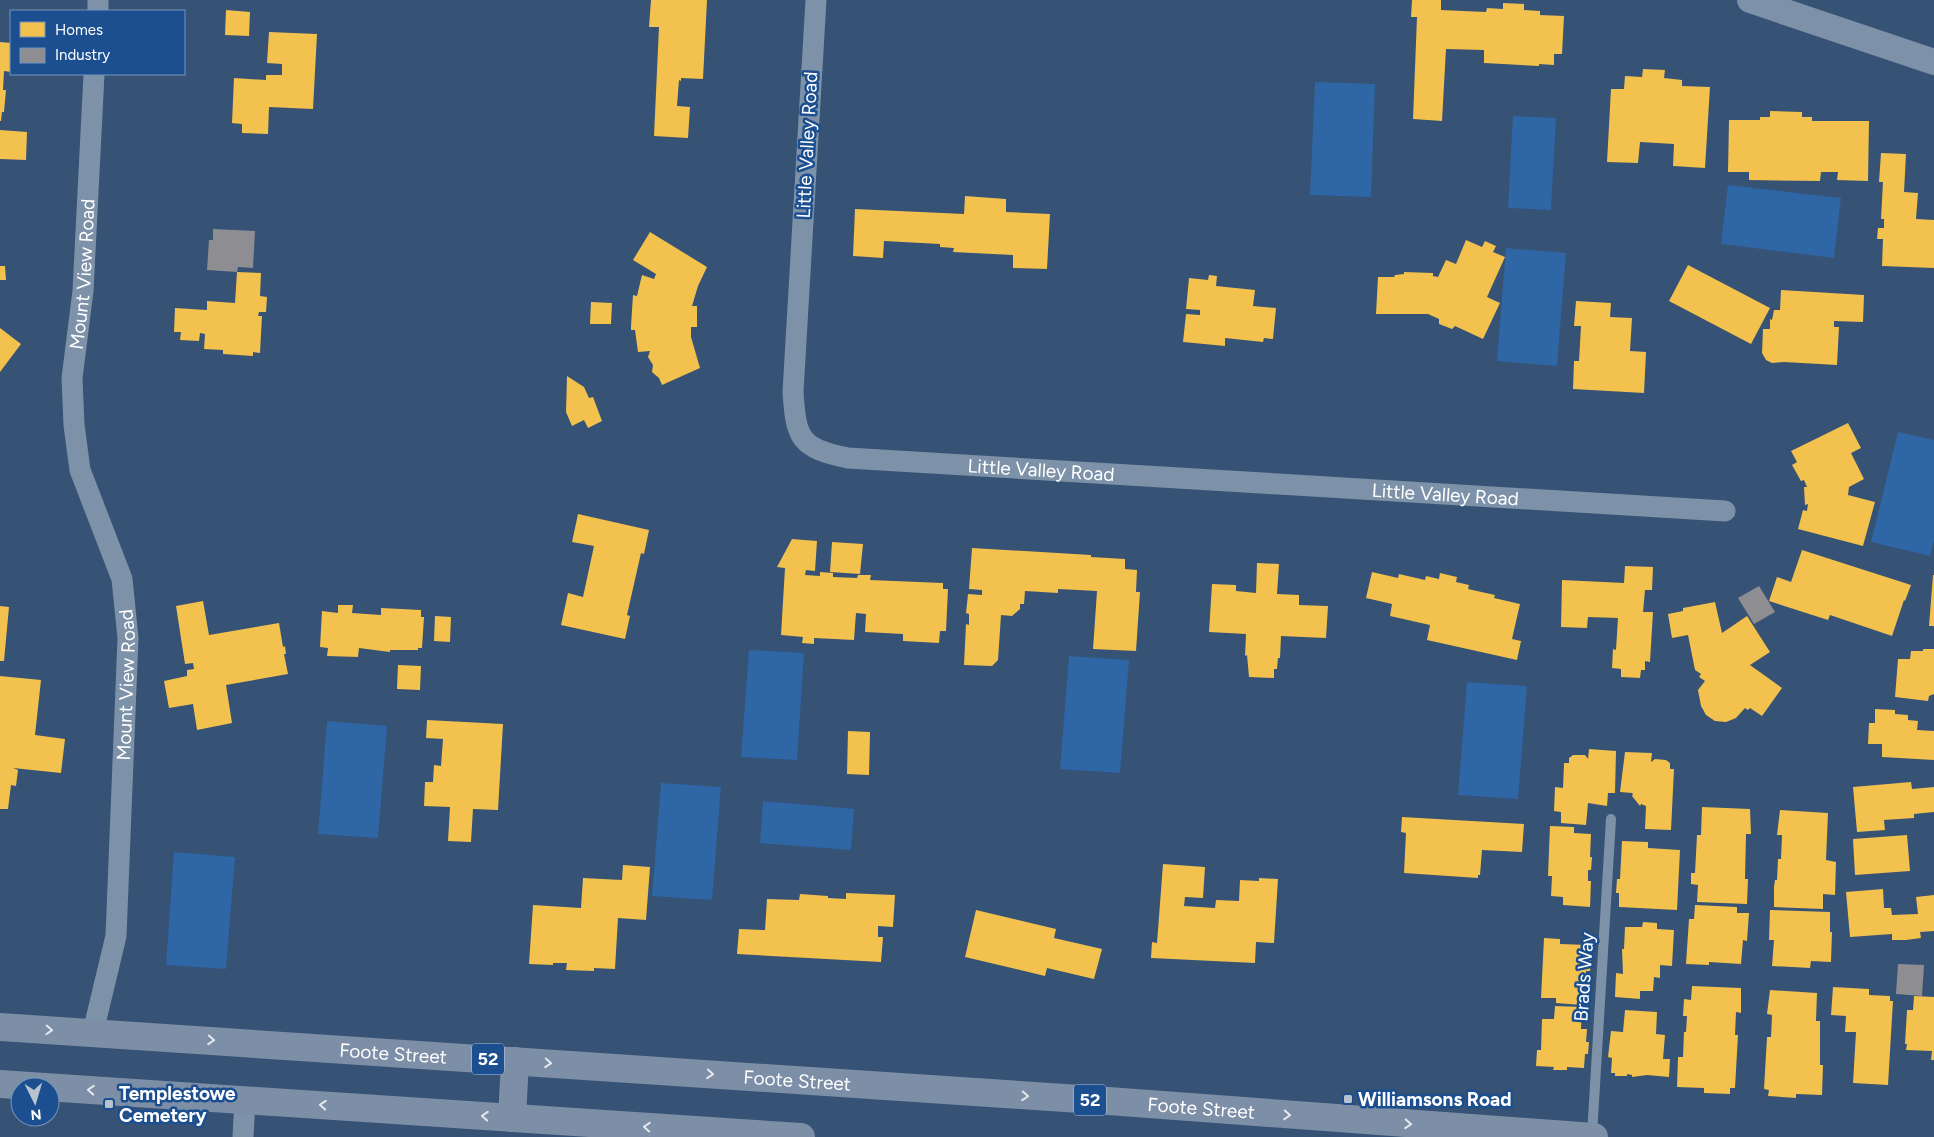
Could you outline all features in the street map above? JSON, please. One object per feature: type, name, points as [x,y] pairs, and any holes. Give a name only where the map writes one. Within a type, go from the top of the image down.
[{"type":"main road","name":"Foote Street","points":[[0,1027],[1095,1100],[1593,1137]]},
{"type":"main road","points":[[512,1118],[515,1061]]},
{"type":"main road","points":[[0,1084],[801,1137]]},
{"type":"street","name":"Little Valley Road","points":[[816,0],[793,392],[798,430],[804,441],[814,448],[826,454],[848,458],[1725,511]]},
{"type":"street","points":[[1750,0],[1934,62]]},
{"type":"street","name":"Mount View Road","points":[[93,1032],[116,936],[128,638],[122,579],[80,470],[74,425],[72,378],[84,291],[94,75]]},
{"type":"street","points":[[243,1137],[245,1100]]},
{"type":"lane","name":"Brads Way","points":[[1593,1137],[1611,819]]},
{"type":"shaded area","points":[[1315,82],[1375,84],[1371,197],[1310,195]]},
{"type":"shaded area","points":[[1513,116],[1556,118],[1551,210],[1508,208]]},
{"type":"shaded area","points":[[1728,185],[1841,198],[1834,258],[1721,244]]},
{"type":"shaded area","points":[[1506,248],[1566,253],[1557,366],[1497,361]]},
{"type":"shaded area","points":[[1898,432],[1934,440],[1934,540],[1930,556],[1871,542]]},
{"type":"shaded area","points":[[749,650],[804,653],[797,760],[741,757]]},
{"type":"shaded area","points":[[1069,656],[1129,660],[1120,773],[1060,769]]},
{"type":"shaded area","points":[[1467,682],[1527,686],[1518,799],[1458,795]]},
{"type":"shaded area","points":[[327,721],[387,726],[378,838],[318,834]]},
{"type":"shaded area","points":[[661,783],[721,787],[712,900],[652,896]]},
{"type":"shaded area","points":[[763,801],[854,809],[851,850],[760,843]]},
{"type":"shaded area","points":[[174,852],[235,857],[226,969],[166,965]]},
{"type":"building: Homes","points":[[651,0],[707,0],[703,79],[681,78],[681,81],[679,80],[677,106],[690,107],[688,138],[654,136],[659,27],[649,27]]},
{"type":"building: Homes","points":[[1412,0],[1441,0],[1441,10],[1486,12],[1487,8],[1503,9],[1503,3],[1524,4],[1524,10],[1540,11],[1540,15],[1564,16],[1562,54],[1554,54],[1554,65],[1539,64],[1539,66],[1484,63],[1484,50],[1446,49],[1442,121],[1413,119],[1417,17],[1411,17]]},
{"type":"building: Homes","points":[[226,10],[250,12],[249,36],[225,35]]},
{"type":"building: Homes","points":[[269,32],[317,34],[313,109],[269,107],[268,134],[242,133],[242,124],[232,123],[234,78],[266,80],[266,75],[282,75],[282,64],[267,63]]},
{"type":"building: Homes","points":[[0,42],[10,43],[10,72],[4,71],[3,90],[6,90],[4,112],[2,112],[0,121]]},
{"type":"building: Homes","points":[[1643,69],[1665,70],[1664,78],[1682,80],[1682,86],[1710,87],[1705,168],[1673,166],[1674,144],[1640,142],[1638,163],[1607,162],[1611,89],[1624,89],[1625,76],[1642,77]]},
{"type":"building: Homes","points":[[1770,111],[1802,112],[1802,117],[1812,117],[1812,121],[1869,121],[1868,181],[1837,180],[1838,172],[1821,172],[1820,181],[1749,180],[1749,172],[1728,172],[1729,120],[1760,120],[1760,117],[1770,117]]},
{"type":"building: Homes","points":[[0,130],[27,132],[26,160],[0,159]]},
{"type":"building: Homes","points":[[1881,153],[1906,154],[1904,192],[1918,193],[1916,219],[1934,220],[1934,268],[1882,266],[1883,239],[1877,239],[1878,228],[1884,228],[1884,219],[1881,219],[1883,182],[1879,182]]},
{"type":"building: Homes","points":[[965,196],[1006,199],[1006,212],[1050,214],[1047,269],[1013,268],[1013,255],[953,252],[954,248],[940,247],[940,244],[884,241],[883,258],[853,256],[855,209],[964,214]]},
{"type":"building: Homes","points":[[650,232],[707,267],[698,286],[692,306],[697,306],[697,327],[691,327],[691,337],[700,368],[662,385],[659,378],[652,372],[653,365],[648,357],[650,351],[638,352],[635,330],[631,330],[633,295],[637,296],[642,275],[654,279],[656,274],[633,260]]},
{"type":"building: Homes","points":[[1466,240],[1482,247],[1485,241],[1496,246],[1493,252],[1505,257],[1487,297],[1500,303],[1483,339],[1455,326],[1452,329],[1439,324],[1439,319],[1428,314],[1376,314],[1378,277],[1394,277],[1395,275],[1404,274],[1404,272],[1433,273],[1433,276],[1438,277],[1446,260],[1456,264]]},
{"type":"building: Homes","points":[[1688,265],[1770,308],[1751,344],[1669,301]]},
{"type":"building: Homes","points":[[0,266],[5,266],[6,280],[0,280]]},
{"type":"building: Homes","points":[[237,272],[261,273],[260,296],[267,297],[266,312],[259,312],[258,316],[262,316],[260,353],[253,352],[253,356],[223,354],[223,350],[204,349],[205,334],[200,333],[199,341],[180,340],[181,332],[174,332],[175,308],[207,310],[207,301],[235,303]]},
{"type":"building: Homes","points":[[1209,275],[1217,276],[1216,286],[1255,290],[1253,306],[1276,308],[1273,339],[1264,338],[1263,342],[1225,338],[1225,346],[1183,342],[1186,314],[1200,315],[1200,310],[1186,309],[1189,278],[1208,280]]},
{"type":"building: Homes","points":[[1781,290],[1864,295],[1863,322],[1834,321],[1834,327],[1839,327],[1837,365],[1772,363],[1766,360],[1762,353],[1763,329],[1770,329],[1770,319],[1772,320],[1774,310],[1780,310]]},
{"type":"building: Homes","points":[[1576,301],[1611,303],[1610,317],[1632,318],[1630,351],[1646,352],[1644,393],[1573,389],[1574,361],[1579,361],[1581,326],[1574,326]]},
{"type":"building: Homes","points":[[591,302],[612,303],[611,324],[590,324]]},
{"type":"building: Homes","points":[[0,328],[21,344],[0,372]]},
{"type":"building: Homes","points":[[567,376],[584,387],[589,398],[593,397],[602,421],[588,428],[584,420],[572,426],[566,412]]},
{"type":"building: Homes","points":[[1848,423],[1861,448],[1851,453],[1864,479],[1849,487],[1848,495],[1875,502],[1863,546],[1798,529],[1803,510],[1807,511],[1808,504],[1805,505],[1804,487],[1807,487],[1804,480],[1801,481],[1792,465],[1797,462],[1791,451]]},
{"type":"building: Homes","points":[[578,514],[649,530],[644,554],[641,553],[627,615],[630,616],[625,639],[561,625],[568,593],[583,597],[594,546],[572,542]]},
{"type":"building: Homes","points":[[792,539],[817,541],[815,571],[806,570],[805,575],[820,576],[820,572],[833,573],[833,577],[857,578],[858,575],[871,575],[870,580],[943,583],[943,589],[948,589],[946,631],[940,631],[939,643],[903,641],[903,634],[865,632],[866,614],[856,613],[854,640],[814,638],[814,644],[802,643],[803,637],[781,635],[785,568],[777,567]]},
{"type":"building: Homes","points":[[832,542],[863,544],[860,574],[830,572]]},
{"type":"building: Homes","points":[[972,548],[1091,555],[1091,557],[1125,559],[1125,569],[1137,570],[1136,592],[1140,592],[1136,651],[1093,649],[1097,591],[1058,589],[1058,593],[1025,591],[1024,604],[1020,604],[1020,609],[1012,616],[1001,615],[998,660],[992,666],[964,665],[966,624],[969,625],[969,614],[966,613],[968,594],[982,595],[982,590],[969,589]]},
{"type":"building: Homes","points":[[1802,550],[1911,585],[1892,636],[1830,615],[1828,620],[1769,601],[1777,577],[1791,582]]},
{"type":"building: Homes","points":[[1257,563],[1279,564],[1277,594],[1299,595],[1299,605],[1328,606],[1326,638],[1281,636],[1280,658],[1278,658],[1277,669],[1274,669],[1274,678],[1249,677],[1247,655],[1245,656],[1246,634],[1209,632],[1212,584],[1236,585],[1236,591],[1256,593]]},
{"type":"building: Homes","points":[[1625,566],[1653,567],[1652,590],[1645,590],[1643,612],[1653,612],[1650,662],[1645,661],[1645,670],[1641,670],[1640,678],[1621,677],[1621,669],[1612,668],[1613,649],[1616,650],[1618,618],[1588,617],[1587,628],[1561,627],[1562,580],[1624,583]]},
{"type":"building: Homes","points":[[1372,572],[1398,578],[1399,574],[1425,580],[1426,576],[1439,579],[1440,573],[1457,577],[1456,582],[1469,585],[1468,589],[1495,595],[1494,598],[1520,604],[1512,639],[1521,641],[1517,660],[1427,640],[1430,625],[1390,616],[1392,604],[1366,598]]},
{"type":"building: Homes","points":[[1933,575],[1934,626],[1929,626]]},
{"type":"building: Homes","points":[[203,601],[209,635],[279,623],[283,647],[285,646],[286,654],[284,654],[288,674],[226,685],[232,723],[197,730],[193,704],[169,708],[164,681],[187,676],[187,670],[194,669],[193,663],[185,664],[176,606]]},
{"type":"building: Homes","points":[[1715,602],[1722,633],[1747,616],[1770,652],[1750,665],[1782,688],[1762,716],[1750,708],[1748,710],[1745,708],[1736,718],[1726,722],[1715,721],[1706,715],[1701,706],[1698,690],[1705,681],[1699,677],[1701,674],[1695,670],[1688,635],[1672,638],[1668,614],[1683,611],[1683,608]]},
{"type":"building: Homes","points":[[338,605],[353,605],[352,613],[381,615],[381,608],[421,610],[421,617],[424,617],[422,648],[418,648],[418,650],[390,650],[390,652],[359,648],[358,657],[327,656],[328,648],[320,647],[322,611],[338,613]]},
{"type":"building: Homes","points":[[0,606],[9,607],[4,661],[0,661]]},
{"type":"building: Homes","points":[[435,616],[451,617],[450,642],[434,641]]},
{"type":"building: Homes","points":[[1923,649],[1934,649],[1934,694],[1929,696],[1928,701],[1895,697],[1898,659],[1910,659],[1911,651],[1923,651]]},
{"type":"building: Homes","points":[[398,665],[421,666],[420,690],[397,689]]},
{"type":"building: Homes","points":[[0,676],[41,680],[35,735],[65,739],[61,773],[13,768],[18,770],[16,786],[11,785],[8,809],[0,809]]},
{"type":"building: Homes","points":[[1875,709],[1895,710],[1895,714],[1908,715],[1908,720],[1918,721],[1917,730],[1934,731],[1934,760],[1882,757],[1882,744],[1868,744],[1869,723],[1875,723]]},
{"type":"building: Homes","points":[[427,720],[503,724],[498,810],[473,809],[471,842],[448,841],[450,807],[424,806],[425,782],[433,782],[434,765],[441,766],[443,739],[426,738]]},
{"type":"building: Homes","points":[[848,731],[870,732],[869,775],[847,774]]},
{"type":"building: Homes","points":[[1589,749],[1616,751],[1615,793],[1608,793],[1607,806],[1588,803],[1586,825],[1561,823],[1561,812],[1554,811],[1555,787],[1563,788],[1564,763],[1569,763],[1569,758],[1573,755],[1585,755],[1588,759]]},
{"type":"building: Homes","points":[[1625,752],[1652,753],[1651,762],[1655,759],[1666,760],[1670,763],[1670,769],[1674,769],[1671,830],[1645,829],[1646,806],[1641,804],[1640,806],[1632,796],[1632,793],[1620,792]]},
{"type":"building: Homes","points":[[1911,782],[1912,789],[1934,787],[1934,812],[1914,814],[1914,818],[1884,820],[1885,830],[1857,832],[1853,787]]},
{"type":"building: Homes","points":[[1702,807],[1750,809],[1751,834],[1746,834],[1745,879],[1748,879],[1747,904],[1697,902],[1698,885],[1691,884],[1691,873],[1695,873],[1697,835],[1701,835]]},
{"type":"building: Homes","points":[[1780,810],[1828,813],[1826,860],[1836,862],[1835,895],[1823,894],[1823,909],[1774,907],[1774,887],[1775,880],[1777,880],[1778,859],[1781,859],[1782,835],[1777,835]]},
{"type":"building: Homes","points":[[1402,817],[1524,824],[1522,852],[1482,850],[1480,875],[1478,875],[1478,878],[1404,873],[1406,833],[1401,832]]},
{"type":"building: Homes","points":[[1550,826],[1574,827],[1574,833],[1591,834],[1591,870],[1588,870],[1588,881],[1591,881],[1590,907],[1563,905],[1563,897],[1551,896],[1552,876],[1548,876]]},
{"type":"building: Homes","points":[[1907,835],[1910,871],[1855,875],[1853,839]]},
{"type":"building: Homes","points":[[1622,841],[1648,842],[1648,848],[1680,850],[1677,910],[1619,907],[1619,893],[1616,893],[1617,879],[1620,879]]},
{"type":"building: Homes","points":[[1163,864],[1205,867],[1203,898],[1185,897],[1184,906],[1215,908],[1216,900],[1239,901],[1240,880],[1278,879],[1274,943],[1256,942],[1255,963],[1151,958],[1152,942],[1157,943]]},
{"type":"building: Homes","points":[[623,865],[650,867],[646,920],[618,918],[615,969],[594,968],[594,971],[566,970],[567,963],[553,963],[553,965],[529,964],[533,905],[581,908],[583,878],[622,880]]},
{"type":"building: Homes","points":[[1883,889],[1884,908],[1891,908],[1892,915],[1918,914],[1916,897],[1934,895],[1934,931],[1920,932],[1921,938],[1906,940],[1892,940],[1892,934],[1850,937],[1846,892]]},
{"type":"building: Homes","points":[[846,893],[895,895],[893,927],[878,926],[878,937],[883,937],[881,962],[737,954],[739,929],[765,930],[767,899],[799,900],[800,894],[846,899]]},
{"type":"building: Homes","points":[[1695,905],[1737,907],[1737,913],[1749,913],[1747,941],[1743,940],[1741,964],[1709,962],[1709,965],[1686,964],[1689,919],[1694,919]]},
{"type":"building: Homes","points":[[976,910],[1056,929],[1054,938],[1102,949],[1094,979],[1047,968],[1045,976],[965,957]]},
{"type":"building: Homes","points":[[1770,910],[1830,912],[1830,932],[1832,932],[1831,962],[1811,961],[1810,968],[1772,966],[1774,940],[1769,940]]},
{"type":"building: Homes","points":[[1643,922],[1657,923],[1657,929],[1674,930],[1672,966],[1660,965],[1660,978],[1654,977],[1653,991],[1640,991],[1640,999],[1615,997],[1616,973],[1623,974],[1622,949],[1624,949],[1625,927],[1642,927]]},
{"type":"building: Homes","points":[[1544,938],[1560,939],[1560,944],[1588,945],[1587,959],[1591,959],[1590,971],[1586,971],[1585,983],[1583,983],[1582,1005],[1556,1003],[1556,998],[1541,998]]},
{"type":"building: Homes","points":[[1692,986],[1741,988],[1741,1013],[1736,1012],[1735,1035],[1738,1035],[1735,1088],[1730,1088],[1730,1094],[1704,1093],[1704,1088],[1677,1087],[1678,1057],[1683,1057],[1684,1032],[1686,1032],[1687,1016],[1683,1016],[1684,999],[1691,1000]]},
{"type":"building: Homes","points":[[1833,987],[1869,989],[1869,995],[1890,996],[1890,1001],[1893,1001],[1888,1085],[1853,1083],[1856,1032],[1845,1032],[1846,1016],[1831,1015]]},
{"type":"building: Homes","points":[[1770,990],[1817,993],[1816,1021],[1820,1021],[1820,1065],[1823,1065],[1822,1095],[1796,1094],[1796,1098],[1768,1096],[1769,1090],[1764,1089],[1767,1037],[1771,1037],[1772,1015],[1767,1014]]},
{"type":"building: Homes","points":[[1914,996],[1934,997],[1934,1060],[1931,1060],[1932,1051],[1906,1050],[1907,1010],[1913,1010]]},
{"type":"building: Homes","points":[[1555,1006],[1582,1007],[1581,1029],[1587,1029],[1586,1042],[1589,1042],[1588,1054],[1585,1054],[1584,1068],[1567,1067],[1567,1070],[1553,1070],[1554,1067],[1536,1066],[1537,1050],[1541,1050],[1542,1019],[1554,1019]]},
{"type":"building: Homes","points":[[1625,1010],[1657,1012],[1656,1034],[1665,1035],[1663,1059],[1670,1059],[1669,1077],[1647,1075],[1632,1077],[1632,1075],[1627,1074],[1627,1076],[1615,1076],[1615,1073],[1611,1073],[1612,1058],[1608,1057],[1611,1031],[1623,1032]]},
{"type":"building: Industry","points":[[213,229],[255,231],[253,268],[238,267],[237,272],[207,270],[209,240],[213,240]]},
{"type":"building: Industry","points":[[1759,586],[1775,612],[1754,624],[1738,598]]},
{"type":"building: Industry","points":[[1898,964],[1924,965],[1922,996],[1896,994]]},
{"type":"place","name":"Williamsons Road","points":[[1348,1099]]},
{"type":"place","name":"Templestowe Cemetery","points":[[109,1104]]}]
